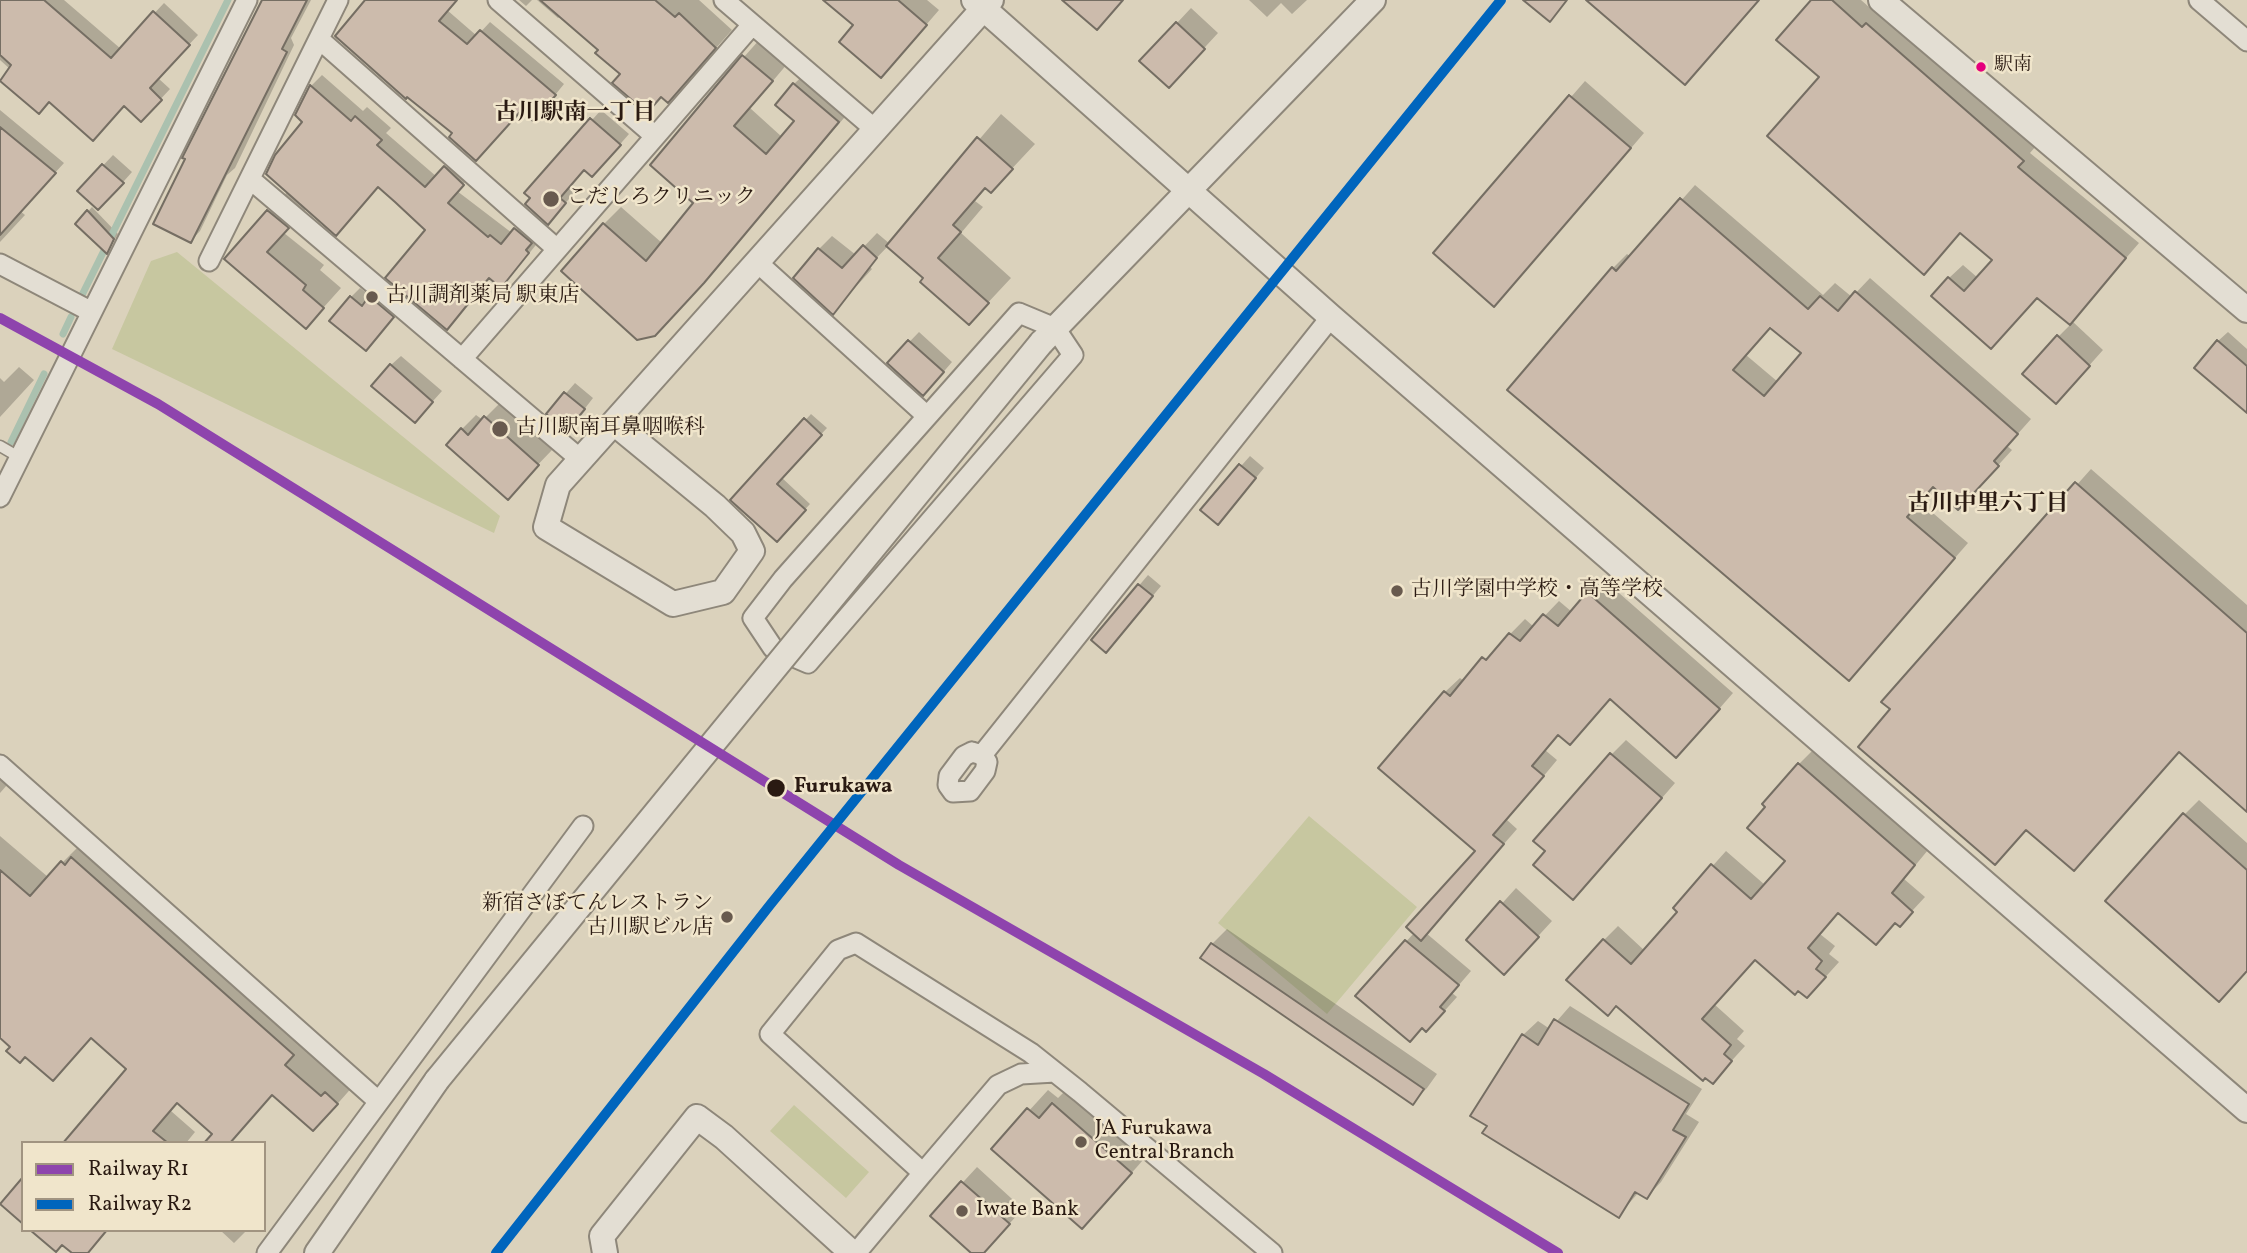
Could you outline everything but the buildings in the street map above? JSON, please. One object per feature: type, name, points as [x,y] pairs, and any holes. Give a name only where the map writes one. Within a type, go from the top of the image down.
[{"type":"street","points":[[0,497],[90,311],[247,0]]},
{"type":"street","points":[[209,261],[338,0]]},
{"type":"street","points":[[498,0],[655,136]]},
{"type":"street","points":[[724,0],[877,131]]},
{"type":"street","points":[[317,1253],[437,1080],[1048,336],[1373,0]]},
{"type":"street","points":[[1881,0],[2247,310]]},
{"type":"street","points":[[2199,0],[2247,41]]},
{"type":"street","points":[[614,423],[715,506],[743,533],[752,551],[723,592],[673,604],[547,527],[558,485],[877,131],[983,3],[1331,317],[2247,1110]]},
{"type":"street","points":[[462,359],[752,24]]},
{"type":"street","points":[[318,39],[557,249]]},
{"type":"street","points":[[250,179],[580,460]]},
{"type":"street","points":[[758,263],[927,416]]},
{"type":"street","points":[[0,264],[90,311]]},
{"type":"street","points":[[1019,313],[1048,336],[1073,355],[843,625],[808,663],[773,648],[753,618],[783,579],[1019,313]]},
{"type":"street","points":[[982,755],[1331,317]]},
{"type":"street","points":[[0,765],[377,1100]]},
{"type":"street","points":[[267,1253],[377,1100],[583,826]]},
{"type":"street","points":[[923,1173],[770,1034],[838,950],[856,943],[1031,1053],[1272,1253]]},
{"type":"street","points":[[605,1253],[602,1236],[697,1117],[724,1137],[854,1253],[998,1085],[1020,1074],[1055,1072]]},
{"type":"lane","points":[[0,446],[19,457]]},
{"type":"green space","points":[[177,252],[500,516],[494,533],[112,349],[151,261]]},
{"type":"green space","points":[[1309,816],[1417,907],[1327,1014],[1218,923]]},
{"type":"green space","points":[[794,1105],[869,1172],[846,1198],[770,1131]]},
{"type":"waterway","points":[[82,295],[228,0]]},
{"type":"waterway","points":[[63,334],[71,317]]},
{"type":"waterway","points":[[11,442],[44,374]]},
{"type":"rail line","name":"R2","points":[[496,1253],[770,905],[1501,0]]},
{"type":"rail line","name":"R1","points":[[0,318],[158,404],[899,865],[1264,1074],[1558,1253]]},
{"type":"place","name":"駅南","points":[[1981,67]]},
{"type":"place","name":"こだしろクリニック","points":[[551,199]]},
{"type":"place","name":"古川調剤薬局 駅東店","points":[[372,297]]},
{"type":"place","name":"古川駅南耳鼻咽喉科","points":[[500,429]]},
{"type":"place","name":"古川学園中学校・高等学校","points":[[1397,591]]},
{"type":"place","name":"Furukawa","points":[[776,788]]},
{"type":"place","name":"新宿さぼてんレストラン 古川駅ビル店","points":[[727,917]]},
{"type":"place","name":"JA Furukawa Central Branch","points":[[1081,1142]]},
{"type":"place","name":"Iwate Bank","points":[[962,1211]]},
{"type":"district","name":"古川駅南一丁目","points":[[575,115]]},
{"type":"district","name":"古川中里六丁目","points":[[1988,506]]}]
